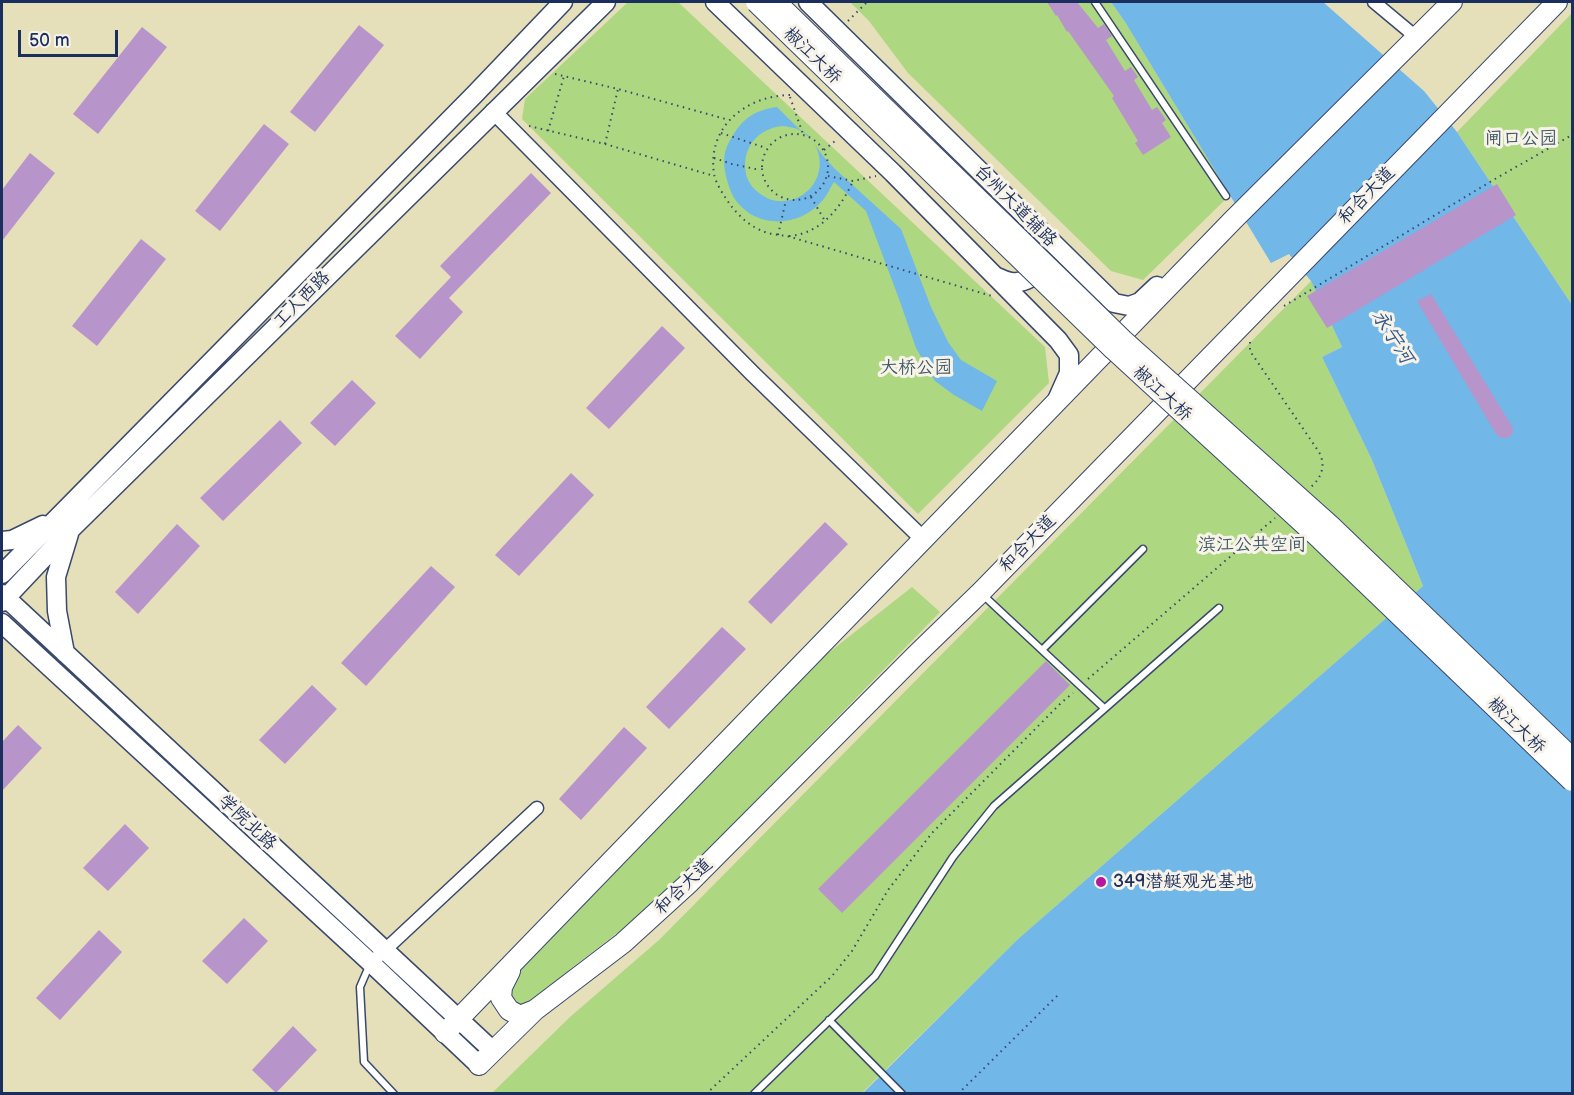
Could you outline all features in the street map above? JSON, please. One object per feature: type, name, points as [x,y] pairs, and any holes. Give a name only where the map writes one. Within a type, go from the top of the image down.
[{"type":"main road","name":"工人西路","points":[[2,574],[563,2]]},
{"type":"main road","name":"工人西路","points":[[3,598],[69,531],[498,116],[536,69],[590,10],[606,2]]},
{"type":"main road","points":[[715,2],[727,9],[1058,340],[1069,355],[1069,373],[1056,404]]},
{"type":"main road","name":"椒江大桥","points":[[756,2],[1114,350],[1320,539],[1572,781]]},
{"type":"main road","name":"椒江大桥","points":[[776,2],[1123,340],[1330,526],[1572,758]]},
{"type":"main road","name":"台州大道辅路","points":[[808,2],[1114,303],[1129,306],[1140,302],[1186,257],[1227,227]]},
{"type":"main road","points":[[452,1026],[1227,227],[1452,2]]},
{"type":"main road","name":"和合大道","points":[[479,1065],[535,1010],[623,943],[690,882],[981,592],[1557,2]]},
{"type":"main road","points":[[995,276],[1012,283],[1024,281],[1040,272],[1048,260],[1050,249],[1042,233]]},
{"type":"main road","points":[[2,541],[12,540],[55,519]]},
{"type":"main road","points":[[65,653],[57,611],[56,577],[69,531]]},
{"type":"main road","name":"学院北路","points":[[3,598],[65,653],[452,1026],[479,1065]]},
{"type":"main road","name":"学院北路","points":[[2,623],[378,956]]},
{"type":"main road","points":[[515,960],[502,987],[501,998],[509,1010],[520,1016],[535,1010]]},
{"type":"main road","name":"学院北路","points":[[452,1026],[493,1051]]},
{"type":"street","points":[[1374,2],[1416,37]]},
{"type":"street","points":[[498,116],[752,373],[923,539]]},
{"type":"street","points":[[378,956],[537,808]]},
{"type":"lane","points":[[1095,2],[1226,196]]},
{"type":"lane","points":[[1042,650],[1143,549]]},
{"type":"lane","points":[[981,592],[1104,708]]},
{"type":"lane","points":[[754,1094],[875,976],[953,857],[994,806],[1219,608]]},
{"type":"lane","points":[[378,956],[360,987],[364,1027],[364,1062],[394,1094]]},
{"type":"lane","points":[[829,1020],[902,1094]]},
{"type":"path","points":[[838,32],[867,2]]},
{"type":"path","points":[[536,69],[729,120]]},
{"type":"path","points":[[548,131],[564,76]]},
{"type":"path","points":[[605,144],[618,89]]},
{"type":"path","points":[[789,94],[803,134]]},
{"type":"path","points":[[819,101],[789,94],[756,102],[739,110],[721,133],[714,158],[714,176],[735,211],[749,224],[761,231],[787,236],[801,235],[815,230],[841,204],[853,181]]},
{"type":"path","points":[[498,116],[714,176]]},
{"type":"path","points":[[721,133],[766,148]]},
{"type":"path","points":[[803,134],[818,143],[824,150],[828,160],[828,176],[812,198],[786,201],[768,189],[763,180],[760,170],[766,148],[780,137],[803,134]]},
{"type":"path","points":[[1280,309],[1572,135]]},
{"type":"path","points":[[714,158],[760,170]]},
{"type":"path","points":[[828,176],[853,181],[893,173]]},
{"type":"path","points":[[812,198],[824,219]]},
{"type":"path","points":[[778,235],[786,201]]},
{"type":"path","points":[[787,236],[991,296]]},
{"type":"path","points":[[1250,338],[1250,351],[1323,459],[1323,468],[1317,481],[1308,489]]},
{"type":"path","points":[[706,1094],[832,976],[852,951],[888,890],[932,832],[1061,703],[1282,512]]},
{"type":"path","points":[[958,1094],[1058,995]]},
{"type":"green space","name":"大桥公园","points":[[628,2],[678,2],[1045,347],[1049,383],[918,514],[522,119],[525,99]]},
{"type":"green space","points":[[850,2],[1111,2],[1230,195],[1143,280],[1111,271],[908,73],[869,21]]},
{"type":"green space","name":"闸口公园","points":[[1572,13],[1572,305],[1457,132]]},
{"type":"green space","name":"滨江公共空间","points":[[1311,281],[1342,347],[1322,357],[1372,460],[1423,586],[1018,939],[862,1093],[491,1094],[570,1017],[659,940]]},
{"type":"green space","points":[[912,587],[940,612],[693,865],[642,914],[574,966],[536,1000],[521,1007],[509,998],[509,982],[818,661]]},
{"type":"water","name":"永宁河","points":[[1111,2],[1323,2],[1424,91],[1457,132],[1572,305],[1572,1093],[862,1094],[1018,939],[1423,586],[1372,460],[1322,357],[1342,347],[1311,281],[1289,254],[1271,263]]},
{"type":"water","points":[[777,107],[811,139],[799,130],[783,126],[759,135],[753,141],[746,156],[746,174],[750,184],[767,198],[779,201],[797,198],[807,191],[815,183],[820,161],[811,140],[835,169],[901,229],[931,307],[948,342],[961,360],[997,381],[982,411],[935,381],[916,348],[866,211],[834,182],[824,199],[813,210],[791,220],[767,220],[756,217],[735,200],[725,173],[724,161],[728,144],[743,122],[758,112]]},
{"type":"building","points":[[1047,2],[1077,2],[1098,28],[1104,24],[1112,36],[1106,40],[1125,71],[1131,67],[1138,77],[1134,80],[1152,110],[1157,107],[1166,120],[1162,123],[1171,137],[1143,155],[1135,143],[1138,141],[1112,98],[1114,96]]},
{"type":"building","points":[[359,25],[384,45],[315,132],[290,112]]},
{"type":"building","points":[[142,27],[167,47],[98,134],[73,114]]},
{"type":"building","points":[[264,124],[289,144],[220,231],[195,211]]},
{"type":"building","points":[[30,153],[55,173],[2,241],[2,190]]},
{"type":"building","points":[[531,173],[551,193],[449,298],[463,312],[420,359],[395,336],[451,277],[440,266]]},
{"type":"building","points":[[1497,184],[1516,215],[1327,328],[1307,296]]},
{"type":"building","points":[[141,239],[166,259],[97,346],[72,326]]},
{"type":"building","points":[[1431,294],[1513,428],[1512,435],[1507,438],[1501,438],[1496,434],[1417,301]]},
{"type":"building","points":[[662,326],[685,348],[609,429],[586,408]]},
{"type":"building","points":[[352,380],[376,403],[335,446],[310,423]]},
{"type":"building","points":[[280,420],[302,443],[223,521],[200,498]]},
{"type":"building","points":[[571,473],[594,495],[519,576],[495,555]]},
{"type":"building","points":[[825,522],[848,544],[771,624],[748,602]]},
{"type":"building","points":[[177,524],[200,546],[138,614],[115,592]]},
{"type":"building","points":[[431,566],[455,587],[366,686],[341,663]]},
{"type":"building","points":[[722,627],[746,649],[669,729],[646,707]]},
{"type":"building","points":[[1046,661],[1070,685],[842,913],[818,889]]},
{"type":"building","points":[[312,685],[337,709],[285,764],[259,740]]},
{"type":"building","points":[[18,725],[42,748],[2,791],[2,742]]},
{"type":"building","points":[[624,727],[647,748],[581,820],[559,799]]},
{"type":"building","points":[[125,824],[149,848],[108,891],[83,868]]},
{"type":"building","points":[[244,918],[268,941],[227,984],[202,961]]},
{"type":"building","points":[[99,930],[122,952],[60,1020],[36,998]]},
{"type":"building","points":[[293,1026],[317,1050],[276,1093],[252,1070]]},
{"type":"place","name":"349潜艇观光基地","points":[[1101,882]]}]
